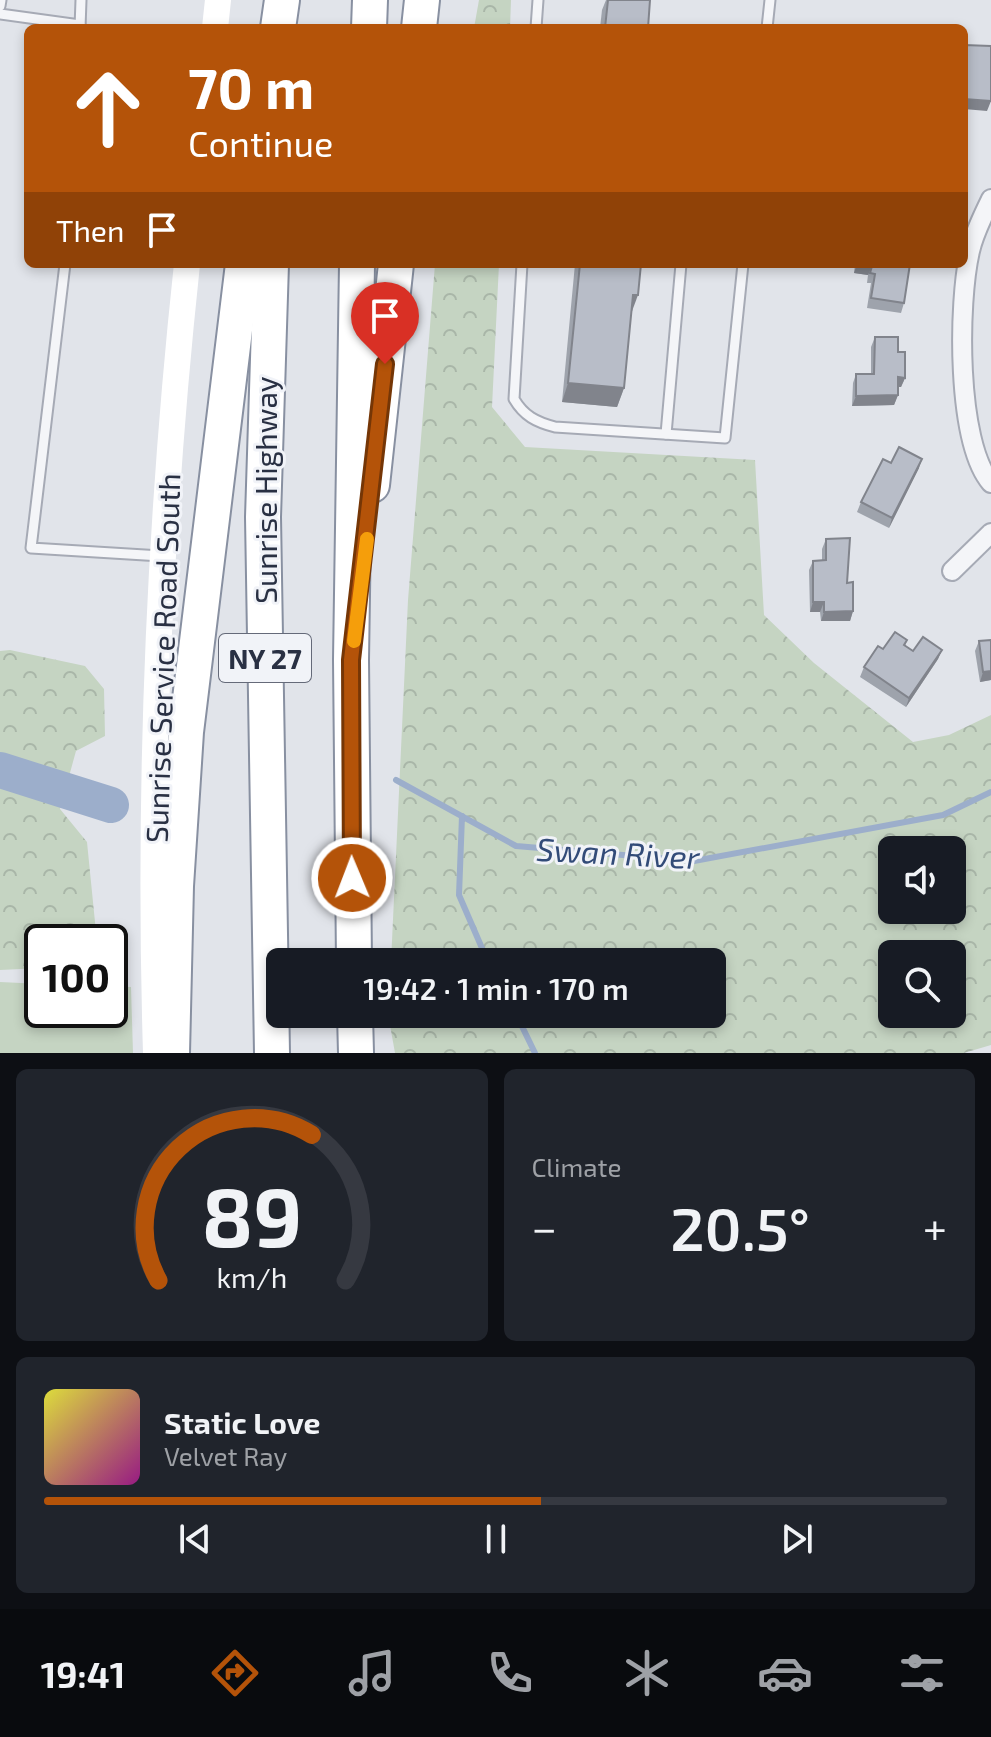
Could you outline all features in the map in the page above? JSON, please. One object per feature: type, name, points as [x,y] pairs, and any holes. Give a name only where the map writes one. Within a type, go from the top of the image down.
[{"type":"highway","points":[[279,24],[285,0]]},
{"type":"highway","points":[[285,0],[286,24]]},
{"type":"highway","points":[[369,24],[370,0]]},
{"type":"highway","points":[[419,24],[422,0]]},
{"type":"highway","points":[[172,1053],[176,886],[185,747],[243,268]]},
{"type":"highway","name":"Sunrise Highway","points":[[271,268],[263,517],[272,1053]]},
{"type":"highway","name":"NY 27","points":[[354,948],[351,660],[357,268]]},
{"type":"highway","points":[[351,660],[396,268]]},
{"type":"highway","points":[[355,1028],[356,1053]]},
{"type":"main road","points":[[215,24],[218,0]]},
{"type":"main road","name":"Sunrise Service Road South","points":[[156,1053],[154,856],[164,556],[187,268]]},
{"type":"street","points":[[991,199],[970,250],[964,331],[965,415],[991,483]]},
{"type":"street","points":[[952,571],[991,533]]},
{"type":"lane","points":[[0,6],[1,0]]},
{"type":"lane","points":[[80,24],[81,0]]},
{"type":"lane","points":[[536,24],[538,0]]},
{"type":"lane","points":[[767,24],[770,0]]},
{"type":"lane","points":[[0,14],[67,24]]},
{"type":"lane","points":[[65,268],[31,548],[164,556]]},
{"type":"lane","points":[[522,268],[514,399],[529,418],[555,427],[725,438],[743,268]]},
{"type":"lane","points":[[666,434],[681,268]]},
{"type":"green space","points":[[479,0],[511,0],[510,24],[475,24]]},
{"type":"green space","points":[[435,268],[499,268],[492,407],[525,447],[755,460],[764,615],[814,663],[913,742],[949,735],[991,715],[991,1045],[964,1053],[395,1053],[391,1028],[726,1028],[726,948],[392,948],[408,600]]},
{"type":"green space","points":[[10,650],[85,666],[104,689],[105,736],[76,751],[60,809],[87,842],[95,924],[24,924],[24,969],[0,970],[0,651]]},
{"type":"green space","points":[[0,982],[24,983],[24,1028],[128,1028],[128,987],[131,987],[133,1053],[0,1053]]},
{"type":"building","points":[[608,0],[650,0],[648,24],[605,24]]},
{"type":"building","points":[[968,45],[991,46],[991,101],[968,99]]},
{"type":"building","points":[[580,268],[641,268],[638,295],[633,295],[624,388],[568,383]]},
{"type":"building","points":[[871,268],[909,268],[904,303],[871,298],[875,274],[870,273]]},
{"type":"building","points":[[875,337],[898,337],[898,352],[905,352],[905,378],[898,377],[898,395],[856,396],[856,374],[874,374]]},
{"type":"building","points":[[899,447],[922,459],[892,518],[861,502],[883,459],[891,463]]},
{"type":"building","points":[[850,538],[847,583],[853,582],[853,611],[824,612],[824,602],[813,602],[813,561],[826,560],[826,539]]},
{"type":"building","points":[[895,632],[907,640],[904,645],[913,651],[923,637],[942,650],[909,698],[864,667],[878,646],[883,649]]},
{"type":"building","points":[[991,640],[991,671],[983,672],[979,641]]},
{"type":"waterway","name":"Swan River","points":[[0,770],[111,805]]},
{"type":"waterway","name":"Swan River","points":[[396,780],[516,846],[694,861],[943,815],[991,792]]},
{"type":"waterway","points":[[462,816],[459,895],[482,948]]},
{"type":"waterway","points":[[523,1028],[535,1053]]},
{"type":"slow traffic","points":[[354,641],[367,539]]},
{"type":"route","points":[[352,878],[351,660],[385,364]]}]
